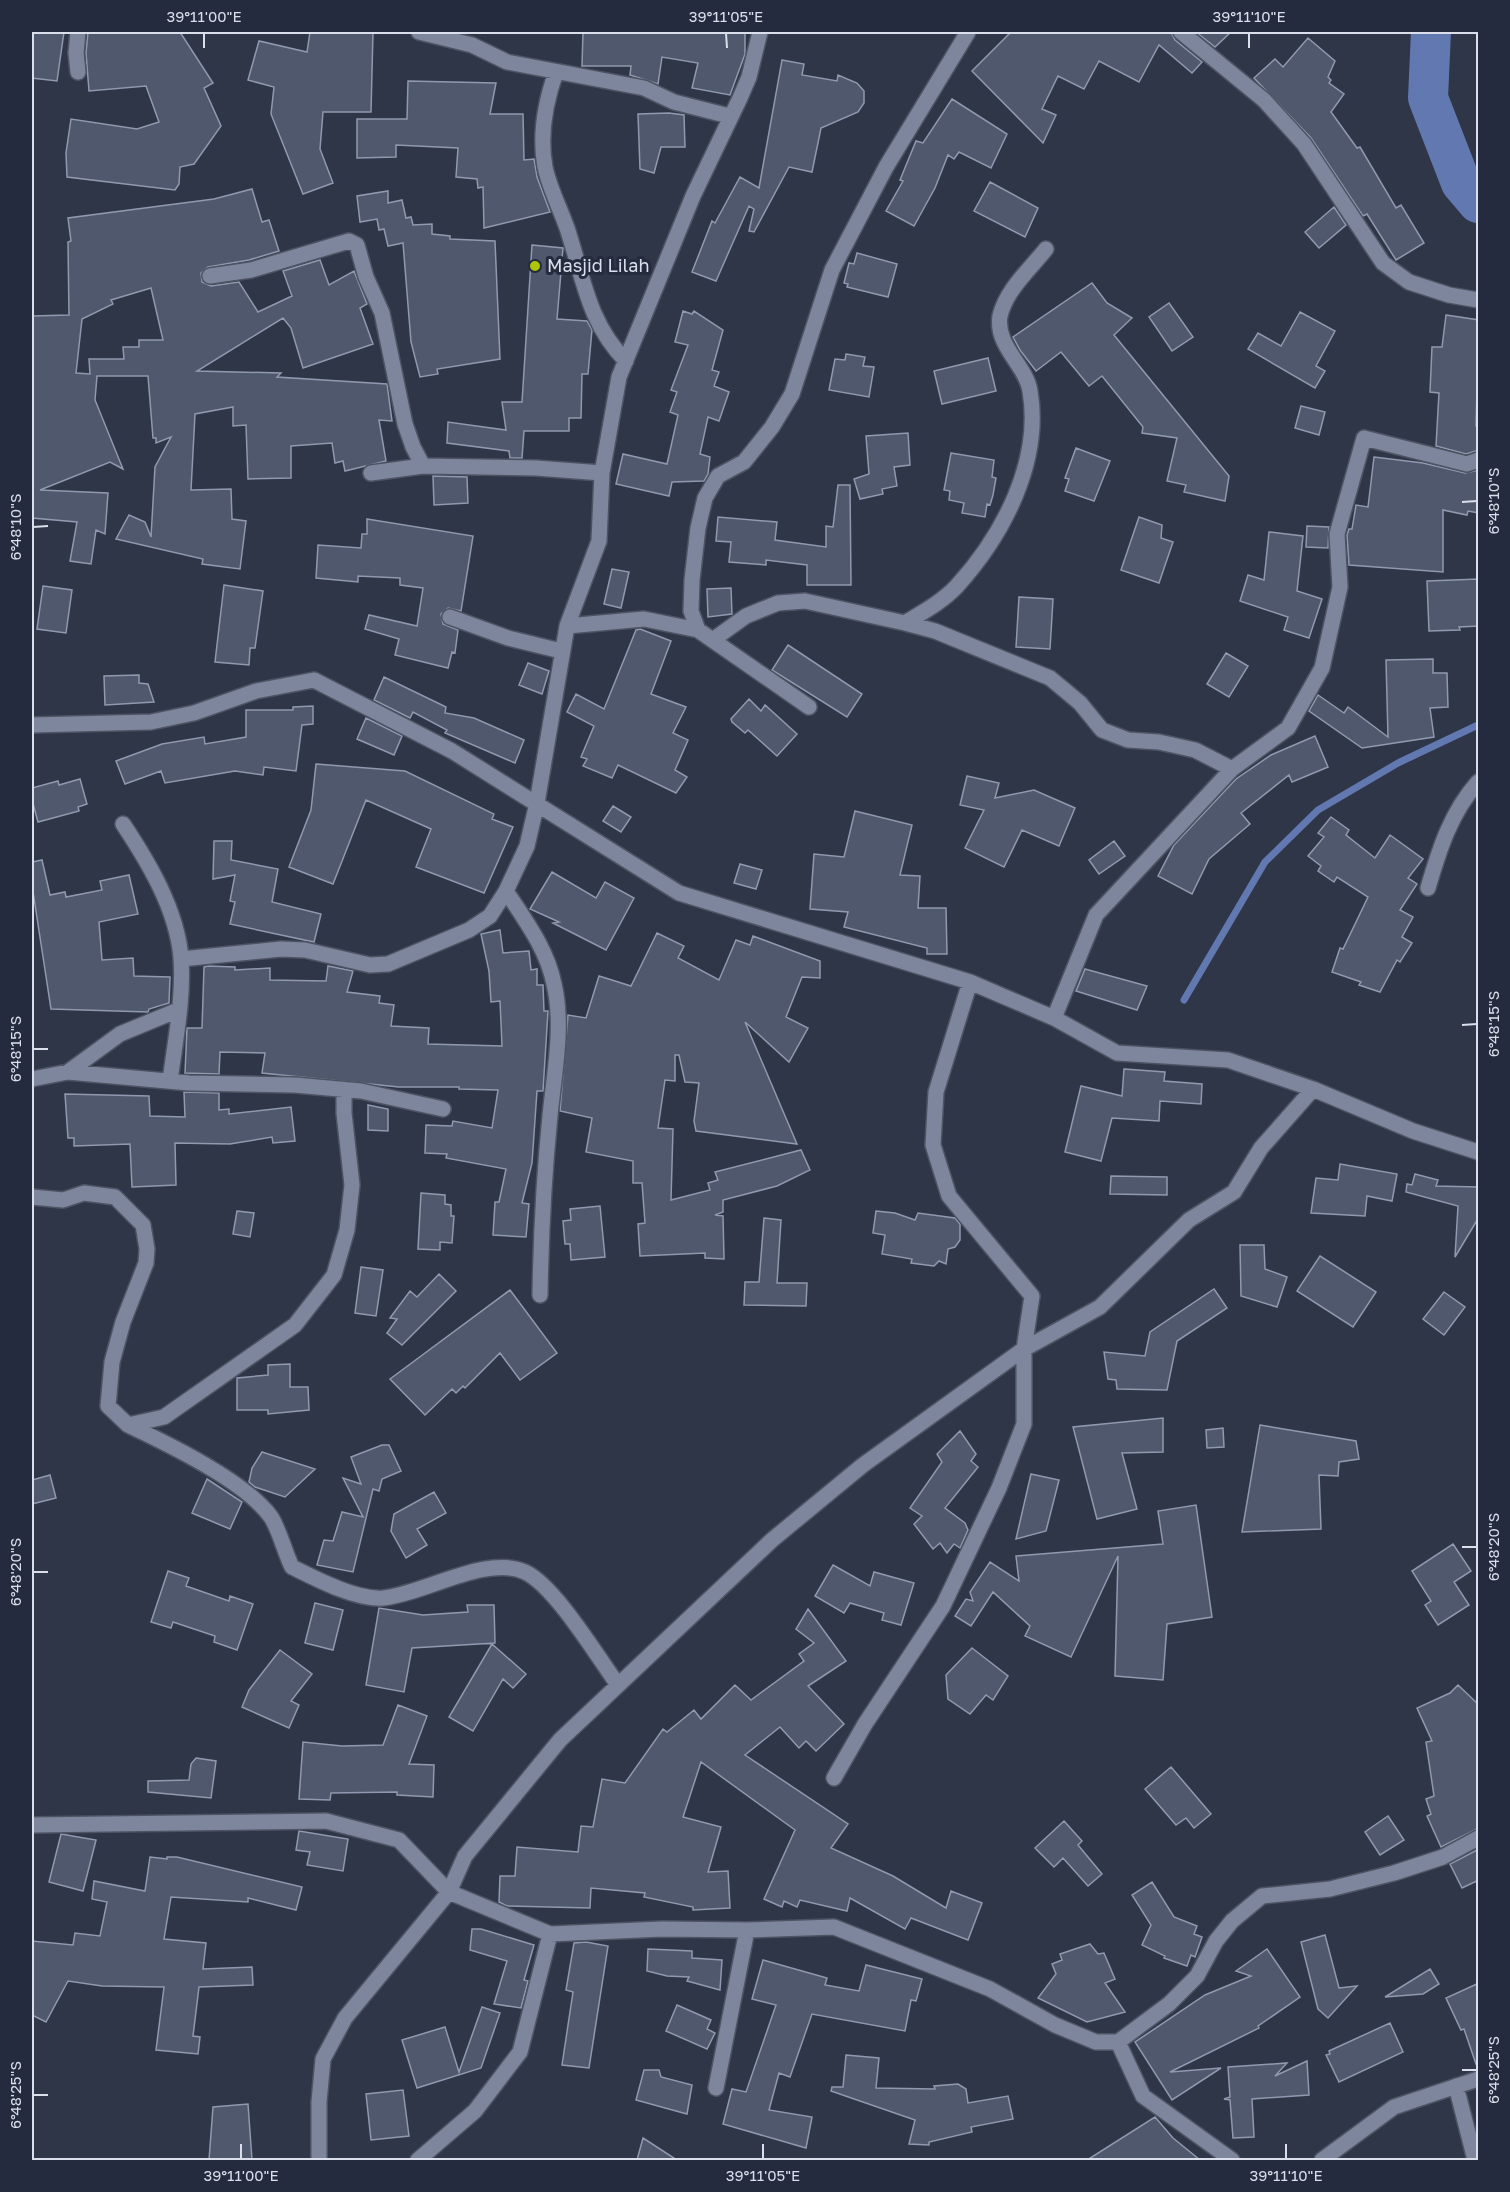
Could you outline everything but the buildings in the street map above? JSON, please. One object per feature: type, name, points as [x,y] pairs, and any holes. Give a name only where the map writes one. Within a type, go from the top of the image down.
[{"type":"street","points":[[78,32],[76,53],[78,72]]},
{"type":"street","points":[[420,32],[472,45],[507,62],[644,88],[674,102],[729,116]]},
{"type":"street","points":[[181,959],[281,949],[305,950],[370,965],[388,964],[469,930],[490,916],[506,891],[527,846],[537,802],[561,651],[567,626],[598,541],[602,473],[619,377],[729,116],[748,77],[760,32]]},
{"type":"street","points":[[698,630],[691,611],[692,580],[698,528],[705,498],[718,476],[744,462],[772,427],[792,394],[832,270],[886,167],[968,32]]},
{"type":"street","points":[[1181,32],[1264,100],[1304,144],[1383,263],[1409,282],[1449,295],[1479,300]]},
{"type":"street","points":[[556,72],[545,103],[543,131],[545,168],[571,240],[581,282],[596,318],[608,343],[626,361]]},
{"type":"street","points":[[210,276],[251,270],[350,241],[357,245],[366,277],[382,313],[405,424],[423,466]]},
{"type":"street","points":[[905,623],[931,607],[956,587],[991,540],[1017,494],[1033,431],[1030,388],[1003,339],[1000,317],[1009,294],[1046,249]]},
{"type":"street","points":[[1054,1018],[1096,915],[1232,769],[1288,728],[1322,668],[1340,587],[1337,534],[1364,438],[1467,464],[1479,460]]},
{"type":"street","points":[[371,473],[423,466],[536,468],[602,473]]},
{"type":"street","points":[[714,639],[746,616],[778,603],[805,601],[905,623],[954,639],[1050,678],[1080,704],[1102,730],[1128,740],[1159,742],[1195,750],[1232,769]]},
{"type":"street","points":[[450,616],[508,638],[561,651]]},
{"type":"street","points":[[567,626],[644,619],[698,630],[714,639],[768,681],[809,707]]},
{"type":"street","points":[[32,725],[151,722],[194,712],[256,691],[314,680],[452,751],[537,802],[679,893],[970,982],[1054,1018],[1117,1053],[1228,1060],[1313,1089],[1413,1131],[1479,1152]]},
{"type":"street","points":[[1428,888],[1437,855],[1452,821],[1464,798],[1479,782]]},
{"type":"street","points":[[123,824],[145,858],[166,905],[176,932],[181,959],[170,1082]]},
{"type":"street","points":[[506,891],[538,939],[554,982],[558,1007],[557,1052],[541,1238],[540,1295]]},
{"type":"street","points":[[834,1778],[865,1724],[943,1606],[999,1488],[1024,1424],[1024,1349],[1032,1296],[949,1196],[933,1144],[936,1092],[970,982]]},
{"type":"street","points":[[68,1072],[120,1034],[178,1010]]},
{"type":"street","points":[[32,1078],[68,1072],[170,1082],[295,1085],[344,1090],[443,1109]]},
{"type":"street","points":[[319,2160],[323,2059],[345,2018],[449,1892],[465,1856],[560,1740],[772,1540],[827,1495],[972,1384],[1024,1349],[1100,1307],[1189,1220],[1234,1192],[1261,1148],[1313,1089]]},
{"type":"street","points":[[128,1425],[164,1417],[295,1326],[334,1275],[347,1230],[352,1185],[344,1113],[344,1090]]},
{"type":"street","points":[[32,1197],[63,1200],[84,1193],[115,1197],[143,1225],[147,1249],[146,1263],[117,1342],[112,1362],[108,1406],[128,1425],[200,1463],[259,1503],[272,1518],[292,1567],[333,1588],[382,1598],[492,1567],[525,1571],[548,1590],[618,1685]]},
{"type":"street","points":[[32,1825],[326,1821],[399,1840],[449,1892],[550,1934],[662,1929],[747,1930],[834,1927],[990,1989],[1055,2025],[1096,2042],[1118,2042],[1169,2004],[1197,1976],[1216,1941],[1232,1921],[1262,1896],[1330,1889],[1394,1873],[1443,1857],[1479,1838]]},
{"type":"street","points":[[716,2088],[747,1930]]},
{"type":"street","points":[[418,2160],[475,2111],[520,2052],[550,1934]]},
{"type":"street","points":[[1118,2042],[1143,2096],[1232,2160]]},
{"type":"street","points":[[1322,2160],[1394,2107],[1479,2079]]},
{"type":"street","points":[[1456,2086],[1474,2160]]},
{"type":"waterway","points":[[1431,32],[1428,98],[1461,183],[1478,203]]},
{"type":"waterway","points":[[1184,1000],[1265,862],[1318,810],[1398,763],[1478,725]]},
{"type":"place","name":"Masjid Lilah","points":[[535,266]]}]
